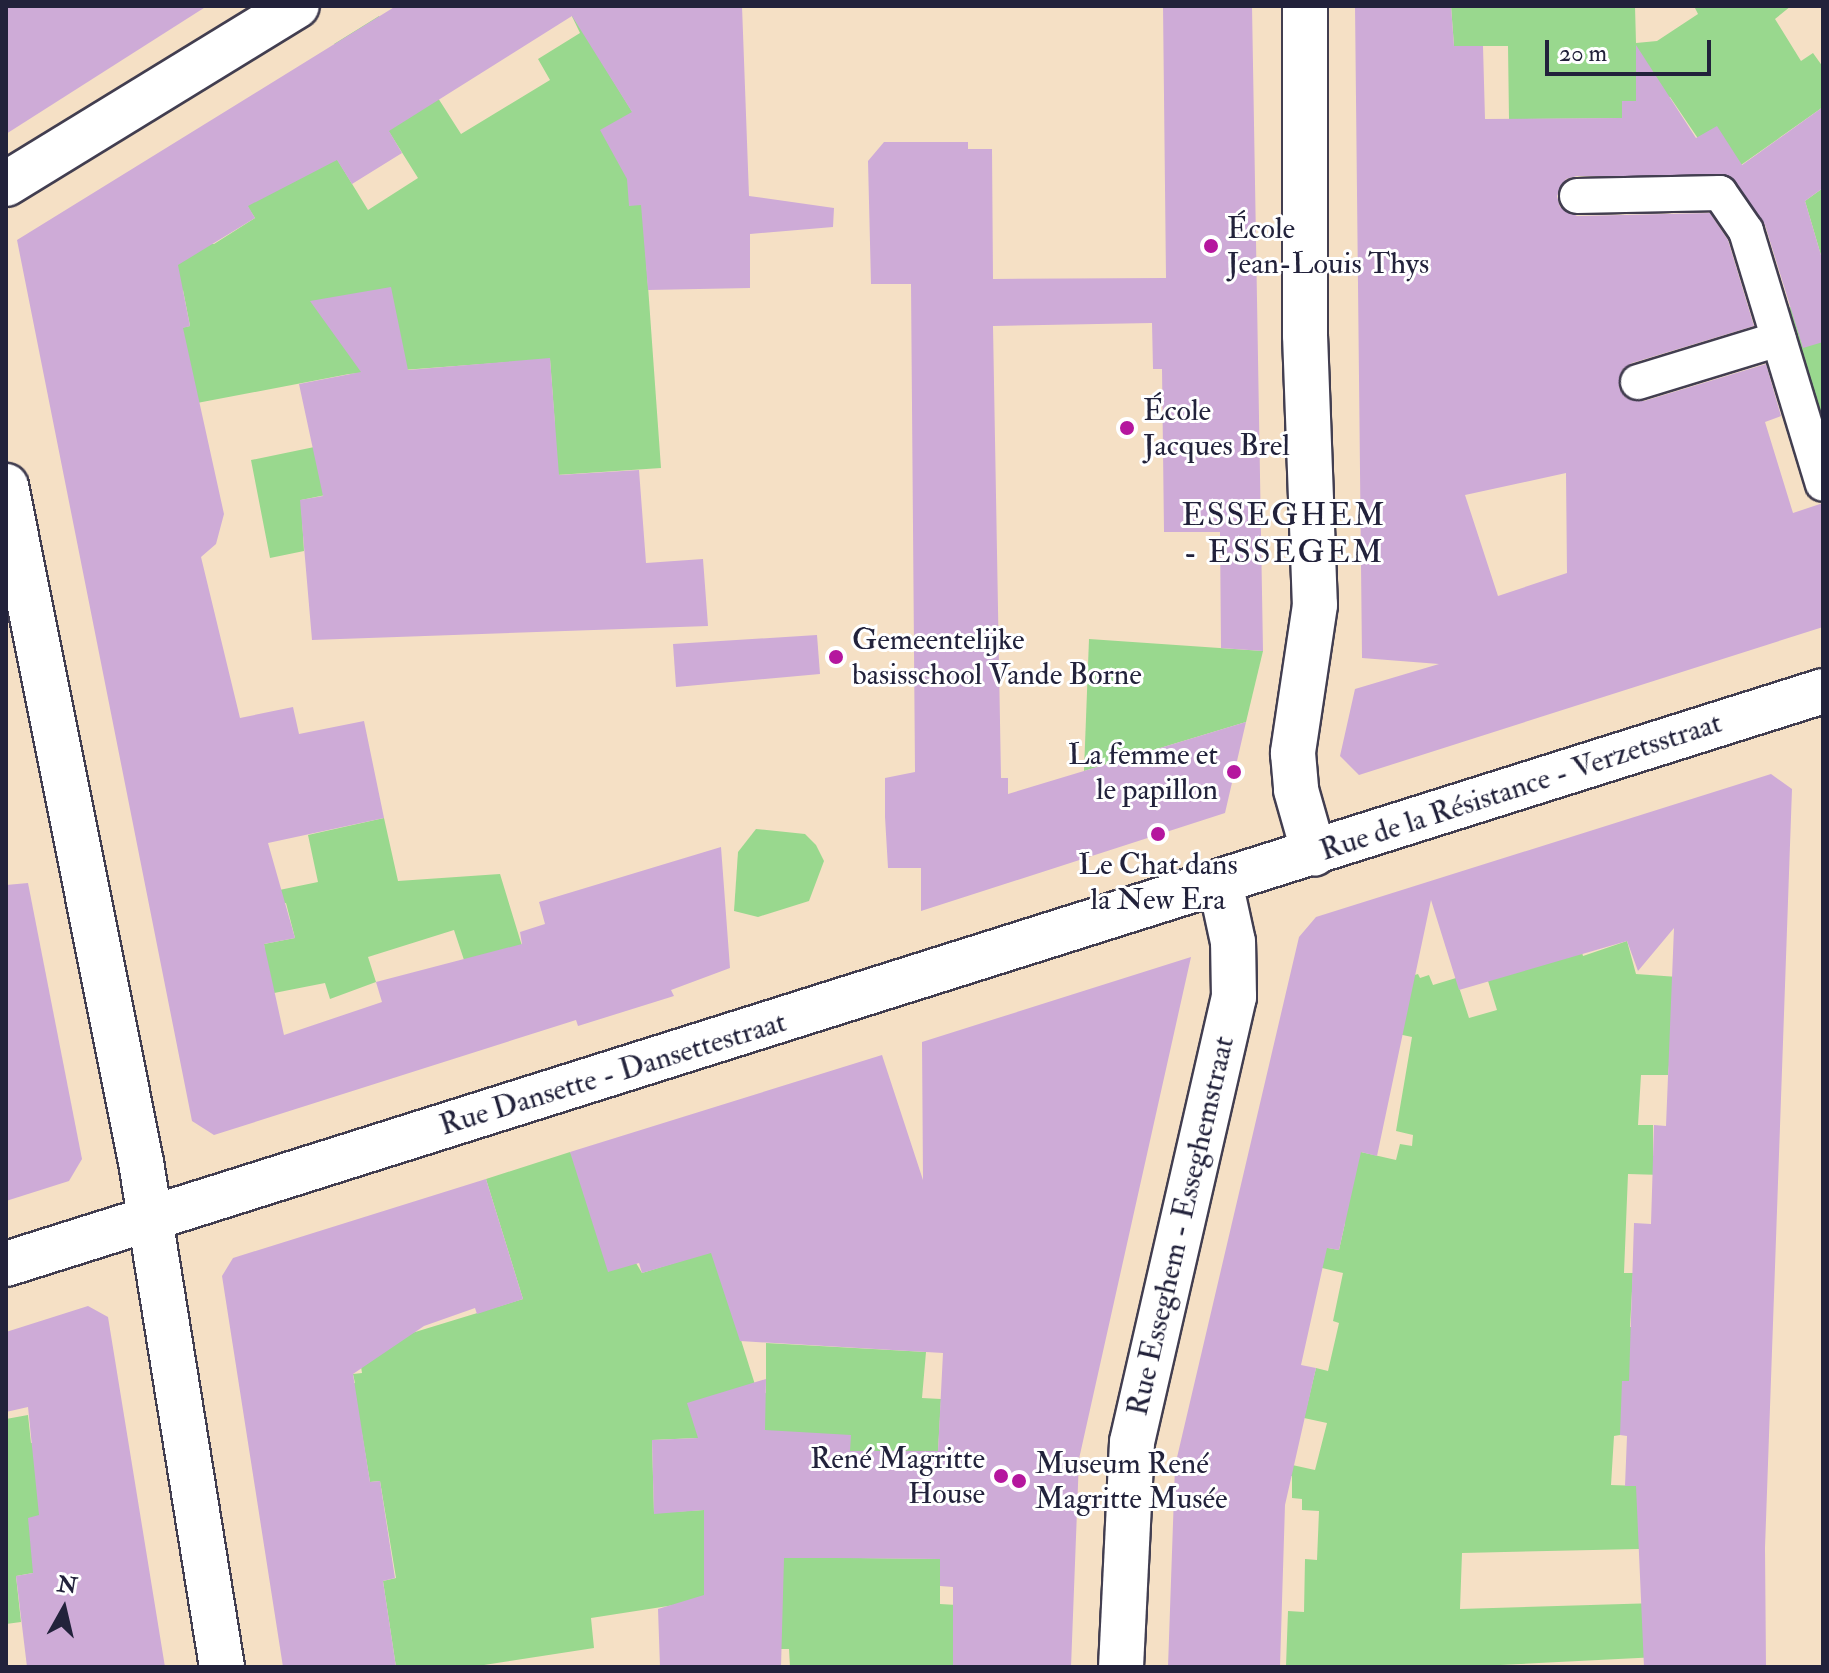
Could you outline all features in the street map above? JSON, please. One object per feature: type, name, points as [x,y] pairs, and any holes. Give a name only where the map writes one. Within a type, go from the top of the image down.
[{"type":"street","points":[[6,184],[297,6]]},
{"type":"street","points":[[1305,6],[1305,335],[1315,605],[1294,772],[1314,853]]},
{"type":"street","points":[[6,486],[150,1219],[222,1667]]},
{"type":"street","name":"Rue de la Résistance - Verzetsstraat","points":[[1220,882],[1823,691]]},
{"type":"street","name":"Rue Dansette - Dansettestraat","points":[[6,1264],[1220,882]]},
{"type":"street","name":"Rue Esseghem - Esseghemstraat","points":[[1121,1667],[1132,1442],[1234,997],[1233,942],[1220,882]]},
{"type":"lane","points":[[1577,196],[1720,193],[1746,231],[1823,484]]},
{"type":"lane","points":[[1638,382],[1779,339]]},
{"type":"green space","points":[[567,6],[636,118],[661,468],[360,488],[301,500],[304,551],[270,558],[251,460],[353,439],[555,426],[550,359],[349,374],[197,403],[118,341],[190,326],[183,290],[130,300],[149,237],[214,244],[255,218],[246,204],[332,151],[368,210],[418,178],[334,44],[379,16],[432,102],[438,98],[461,134],[550,80],[538,59],[580,33]]},
{"type":"green space","points":[[1451,6],[1635,6],[1636,43],[1657,41],[1698,14],[1694,6],[1791,6],[1775,19],[1801,61],[1813,53],[1823,67],[1823,107],[1724,177],[1670,97],[1646,97],[1645,118],[1509,119],[1508,46],[1454,46]]},
{"type":"green space","points":[[1823,188],[1823,262],[1805,201]]},
{"type":"green space","points":[[1823,298],[1823,433],[1784,309]]},
{"type":"green space","points":[[1089,639],[1263,651],[1246,722],[1084,771]]},
{"type":"green space","points":[[384,818],[398,881],[500,874],[522,946],[464,960],[454,930],[368,957],[376,982],[330,999],[325,983],[269,994],[264,944],[295,938],[286,903],[263,908],[260,894],[318,882],[308,835]]},
{"type":"green space","points":[[756,829],[805,834],[816,845],[824,861],[809,901],[758,917],[734,911],[738,852]]},
{"type":"green space","points":[[1578,938],[1583,956],[1627,941],[1636,974],[1678,977],[1668,1075],[1641,1075],[1638,1125],[1653,1125],[1653,1156],[1666,1158],[1662,1175],[1628,1174],[1624,1273],[1633,1273],[1630,1327],[1677,1329],[1620,1435],[1614,1436],[1611,1485],[1641,1486],[1639,1549],[1462,1553],[1460,1609],[1657,1603],[1658,1657],[1459,1667],[1286,1666],[1288,1611],[1304,1612],[1305,1559],[1317,1560],[1319,1511],[1302,1510],[1302,1499],[1292,1498],[1292,1476],[1254,1475],[1274,1461],[1315,1470],[1327,1423],[1304,1418],[1316,1368],[1328,1371],[1339,1323],[1333,1321],[1343,1273],[1318,1267],[1323,1247],[1339,1250],[1345,1223],[1339,1147],[1396,1160],[1400,1144],[1412,1146],[1413,1135],[1396,1131],[1412,1037],[1379,1030],[1384,984],[1418,974],[1420,978],[1429,975],[1433,985],[1456,978],[1469,1018],[1497,1010],[1488,981]]},
{"type":"green space","points":[[570,1152],[642,1273],[713,1251],[757,1391],[766,1393],[766,1343],[926,1352],[922,1398],[941,1399],[938,1451],[925,1451],[859,1558],[940,1559],[940,1604],[957,1605],[953,1667],[790,1667],[789,1649],[763,1649],[765,1435],[652,1440],[654,1513],[704,1510],[726,1597],[591,1618],[594,1648],[471,1667],[396,1667],[383,1581],[396,1578],[380,1481],[370,1482],[362,1434],[325,1388],[355,1383],[353,1374],[362,1373],[360,1360],[376,1344],[523,1299],[486,1179]]},
{"type":"green space","points":[[28,1415],[31,1443],[51,1441],[33,1573],[16,1576],[21,1622],[6,1624],[6,1419]]},
{"type":"building","points":[[6,6],[207,6],[6,134]]},
{"type":"building","points":[[396,6],[742,6],[749,196],[834,208],[833,227],[750,234],[750,288],[648,290],[641,205],[629,206],[627,179],[600,130],[632,112],[572,16],[389,131],[402,153],[352,184],[337,160],[248,206],[255,218],[178,265],[190,326],[183,328],[224,514],[216,544],[201,557],[240,718],[293,707],[299,734],[364,721],[384,818],[268,843],[295,938],[264,944],[284,1035],[382,1002],[376,982],[522,944],[520,932],[545,924],[539,902],[721,847],[730,968],[671,990],[674,996],[578,1026],[576,1020],[214,1135],[192,1121],[17,240]]},
{"type":"building","points":[[1163,6],[1252,6],[1263,651],[1221,648],[1220,532],[1164,532],[1162,369],[1153,369],[1152,323],[993,326],[1001,778],[1008,778],[1008,794],[1246,722],[1225,813],[921,911],[921,868],[888,868],[885,817],[885,778],[915,772],[911,284],[871,284],[868,161],[884,142],[968,142],[968,149],[992,149],[993,279],[1166,278]]},
{"type":"building","points":[[1355,6],[1451,6],[1454,46],[1483,46],[1485,119],[1622,118],[1622,101],[1636,101],[1636,45],[1696,138],[1717,126],[1742,165],[1823,107],[1823,188],[1805,201],[1823,262],[1823,342],[1803,348],[1765,225],[1730,176],[1577,176],[1566,179],[1557,196],[1560,207],[1577,216],[1710,213],[1728,240],[1754,326],[1632,363],[1623,369],[1619,387],[1625,397],[1644,401],[1766,364],[1781,416],[1765,422],[1793,513],[1823,503],[1823,627],[1359,775],[1340,756],[1355,689],[1439,664],[1362,658]],"holes":[[[1566,473],[1567,573],[1498,596],[1465,495]]]},
{"type":"building","points":[[391,287],[408,370],[550,358],[559,475],[639,470],[646,563],[703,559],[708,626],[312,640],[300,500],[323,496],[299,384],[361,372],[310,301]]},
{"type":"building","points":[[817,635],[820,674],[676,687],[673,644]]},
{"type":"building","points":[[1771,774],[1792,789],[1765,1548],[1766,1667],[1644,1667],[1636,1486],[1625,1486],[1627,1436],[1620,1435],[1622,1381],[1629,1381],[1634,1223],[1651,1224],[1654,1125],[1666,1126],[1674,928],[1638,971],[1627,941],[1459,990],[1431,900],[1377,1156],[1361,1152],[1339,1250],[1327,1248],[1301,1365],[1316,1368],[1285,1505],[1280,1667],[1168,1667],[1175,1466],[1299,937],[1316,917]]},
{"type":"building","points":[[28,883],[82,1159],[69,1181],[6,1201],[6,885]]},
{"type":"building","points":[[1191,957],[1079,1459],[1071,1667],[953,1667],[953,1587],[940,1586],[940,1559],[784,1558],[781,1667],[660,1667],[658,1609],[704,1595],[704,1510],[654,1514],[652,1440],[698,1438],[687,1403],[766,1379],[765,1430],[851,1435],[850,1451],[938,1451],[943,1353],[740,1341],[711,1253],[642,1273],[639,1263],[608,1272],[570,1152],[882,1055],[923,1180],[922,1042]]},
{"type":"building","points":[[486,1179],[523,1299],[477,1314],[475,1308],[424,1326],[353,1374],[370,1482],[380,1481],[395,1578],[383,1581],[396,1667],[283,1667],[222,1276],[233,1258]]},
{"type":"building","points":[[88,1306],[108,1317],[165,1667],[27,1667],[16,1576],[33,1573],[28,1518],[39,1515],[28,1407],[6,1412],[6,1332]]},
{"type":"place","name":"École Jean-Louis Thys","points":[[1211,246]]},
{"type":"place","name":"École Jacques Brel","points":[[1127,428]]},
{"type":"place","name":"Gemeentelijke basisschool Vande Borne","points":[[836,657]]},
{"type":"place","name":"La femme et le papillon","points":[[1234,772]]},
{"type":"place","name":"Le Chat dans la New Era","points":[[1158,834]]},
{"type":"place","name":"René Magritte House","points":[[1001,1476]]},
{"type":"place","name":"Museum René Magritte Musée","points":[[1019,1481]]},
{"type":"district","name":"ESSEGHEM - ESSEGEM","points":[[1284,534]]}]
